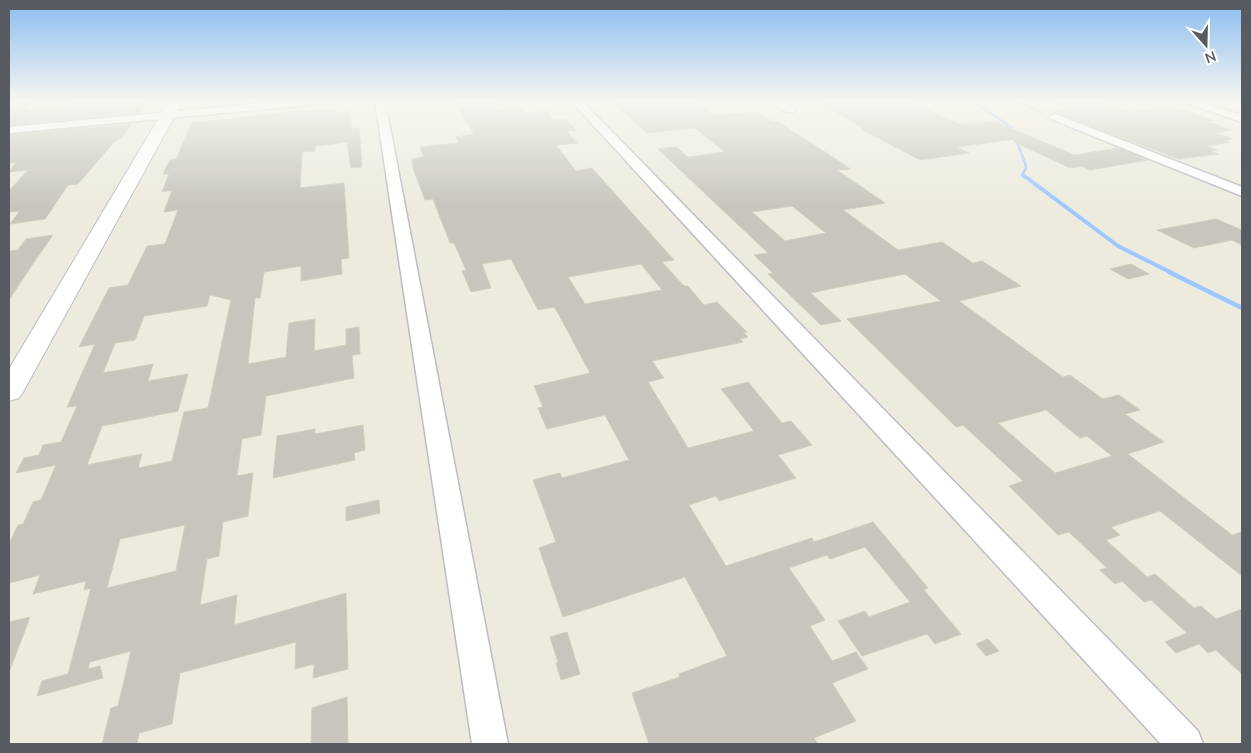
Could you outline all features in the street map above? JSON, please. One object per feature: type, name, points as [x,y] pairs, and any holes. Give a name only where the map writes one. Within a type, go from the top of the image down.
[{"type":"street","points":[[9,392],[156,136]]},
{"type":"street","points":[[386,136],[490,744]]},
{"type":"street","points":[[609,136],[1185,744]]},
{"type":"street","points":[[1103,136],[1242,192]]},
{"type":"building","points":[[9,136],[122,136],[114,142],[78,184],[68,185],[45,219],[10,224],[20,211],[9,212],[9,191],[28,170],[9,172],[16,162],[9,163]]},
{"type":"building","points":[[186,136],[360,136],[362,167],[351,168],[347,142],[315,146],[315,151],[302,152],[300,188],[344,183],[349,258],[341,259],[342,274],[301,281],[301,266],[264,272],[260,298],[255,298],[248,364],[286,357],[289,323],[315,319],[314,351],[346,345],[346,329],[359,327],[360,354],[352,355],[354,378],[266,396],[261,435],[242,439],[237,476],[253,473],[248,516],[223,522],[219,556],[207,559],[200,605],[237,595],[234,625],[346,593],[348,669],[313,678],[314,664],[295,669],[296,642],[180,673],[172,724],[139,733],[137,744],[102,744],[111,708],[118,706],[131,651],[90,662],[88,669],[100,666],[103,678],[37,696],[42,681],[68,674],[91,588],[84,590],[86,581],[33,594],[40,575],[9,583],[9,544],[18,525],[23,524],[33,502],[41,500],[56,465],[16,473],[24,458],[39,455],[43,445],[61,442],[77,406],[67,407],[95,344],[79,347],[109,288],[128,285],[147,246],[165,244],[178,210],[164,212],[172,190],[162,192],[169,174],[163,174],[170,160],[176,159]],"holes":[[[210,295],[231,300],[208,408],[184,412],[172,461],[138,468],[142,454],[87,465],[102,426],[178,411],[188,374],[148,381],[153,364],[103,373],[115,343],[135,340],[144,316],[207,306]],[[185,525],[176,571],[107,588],[120,539]]]},
{"type":"building","points":[[571,136],[577,143],[556,145],[576,171],[592,168],[674,260],[662,262],[684,286],[688,286],[704,305],[717,302],[747,332],[743,332],[748,337],[740,339],[743,342],[652,361],[664,378],[648,382],[688,448],[754,431],[721,389],[748,382],[782,423],[791,421],[812,445],[778,455],[796,478],[719,501],[716,496],[689,505],[726,566],[812,538],[814,542],[873,522],[928,588],[924,590],[961,634],[935,644],[927,634],[862,656],[838,621],[865,611],[869,617],[910,602],[865,547],[830,559],[827,555],[789,568],[825,620],[810,626],[832,661],[856,652],[868,669],[832,683],[856,721],[814,738],[818,744],[649,744],[632,693],[680,677],[679,674],[727,656],[685,577],[563,617],[539,548],[556,542],[533,480],[560,473],[562,478],[629,460],[605,415],[547,429],[538,408],[543,407],[534,386],[590,373],[554,307],[538,310],[511,259],[482,264],[491,288],[471,292],[462,271],[466,270],[454,243],[450,243],[433,199],[425,200],[413,168],[412,159],[424,157],[420,147],[459,143],[456,137]],"holes":[[[641,264],[662,290],[585,304],[568,277]]]},
{"type":"building","points":[[705,136],[800,136],[850,169],[837,170],[885,203],[843,210],[898,250],[942,242],[973,263],[982,261],[1021,286],[959,301],[1063,377],[1070,375],[1103,399],[1119,395],[1140,410],[1125,414],[1164,442],[1128,454],[1232,535],[1242,532],[1242,576],[1160,511],[1111,527],[1120,535],[1106,540],[1147,577],[1155,574],[1194,608],[1201,606],[1216,619],[1242,609],[1242,674],[1216,650],[1208,653],[1199,644],[1176,653],[1165,642],[1187,633],[1151,600],[1144,602],[1122,581],[1115,584],[1100,570],[1107,568],[1069,532],[1058,535],[1009,486],[1023,481],[963,425],[956,427],[847,319],[941,301],[905,274],[839,287],[811,293],[841,321],[821,325],[768,274],[773,273],[754,255],[768,253],[658,149],[676,147],[688,157],[725,152]],"holes":[[[792,206],[826,233],[785,241],[752,212]],[[1046,410],[1080,438],[1087,436],[1112,456],[1055,473],[998,423]]]},
{"type":"building","points":[[875,136],[1029,136],[1074,155],[1119,148],[1148,160],[1090,170],[1082,166],[1070,168],[1014,142],[1015,139],[956,147],[969,153],[920,160]]},
{"type":"building","points":[[1117,136],[1224,136],[1233,139],[1224,140],[1230,142],[1206,146],[1217,150],[1210,151],[1218,154],[1179,159]]},
{"type":"building","points":[[1216,219],[1242,230],[1242,245],[1232,240],[1194,248],[1157,230]]},
{"type":"building","points":[[53,235],[9,300],[9,251],[18,250],[26,239]]},
{"type":"building","points":[[1131,264],[1149,274],[1128,279],[1110,269]]},
{"type":"building","points":[[363,425],[365,450],[354,453],[355,460],[273,478],[277,436],[315,429],[315,434]]},
{"type":"building","points":[[379,500],[380,513],[346,521],[346,507]]},
{"type":"building","points":[[30,617],[10,670],[9,670],[9,622]]},
{"type":"building","points":[[567,632],[580,674],[561,680],[556,663],[558,662],[550,637]]},
{"type":"building","points":[[988,639],[999,651],[986,656],[976,644]]},
{"type":"building","points":[[347,697],[348,744],[311,744],[312,708]]},
{"type":"waterway","points":[[1015,136],[1025,163],[1026,168],[1022,175],[1024,177]]},
{"type":"waterway","points":[[1023,175],[1118,246],[1172,273]]},
{"type":"waterway","points":[[1169,272],[1242,308]]}]
